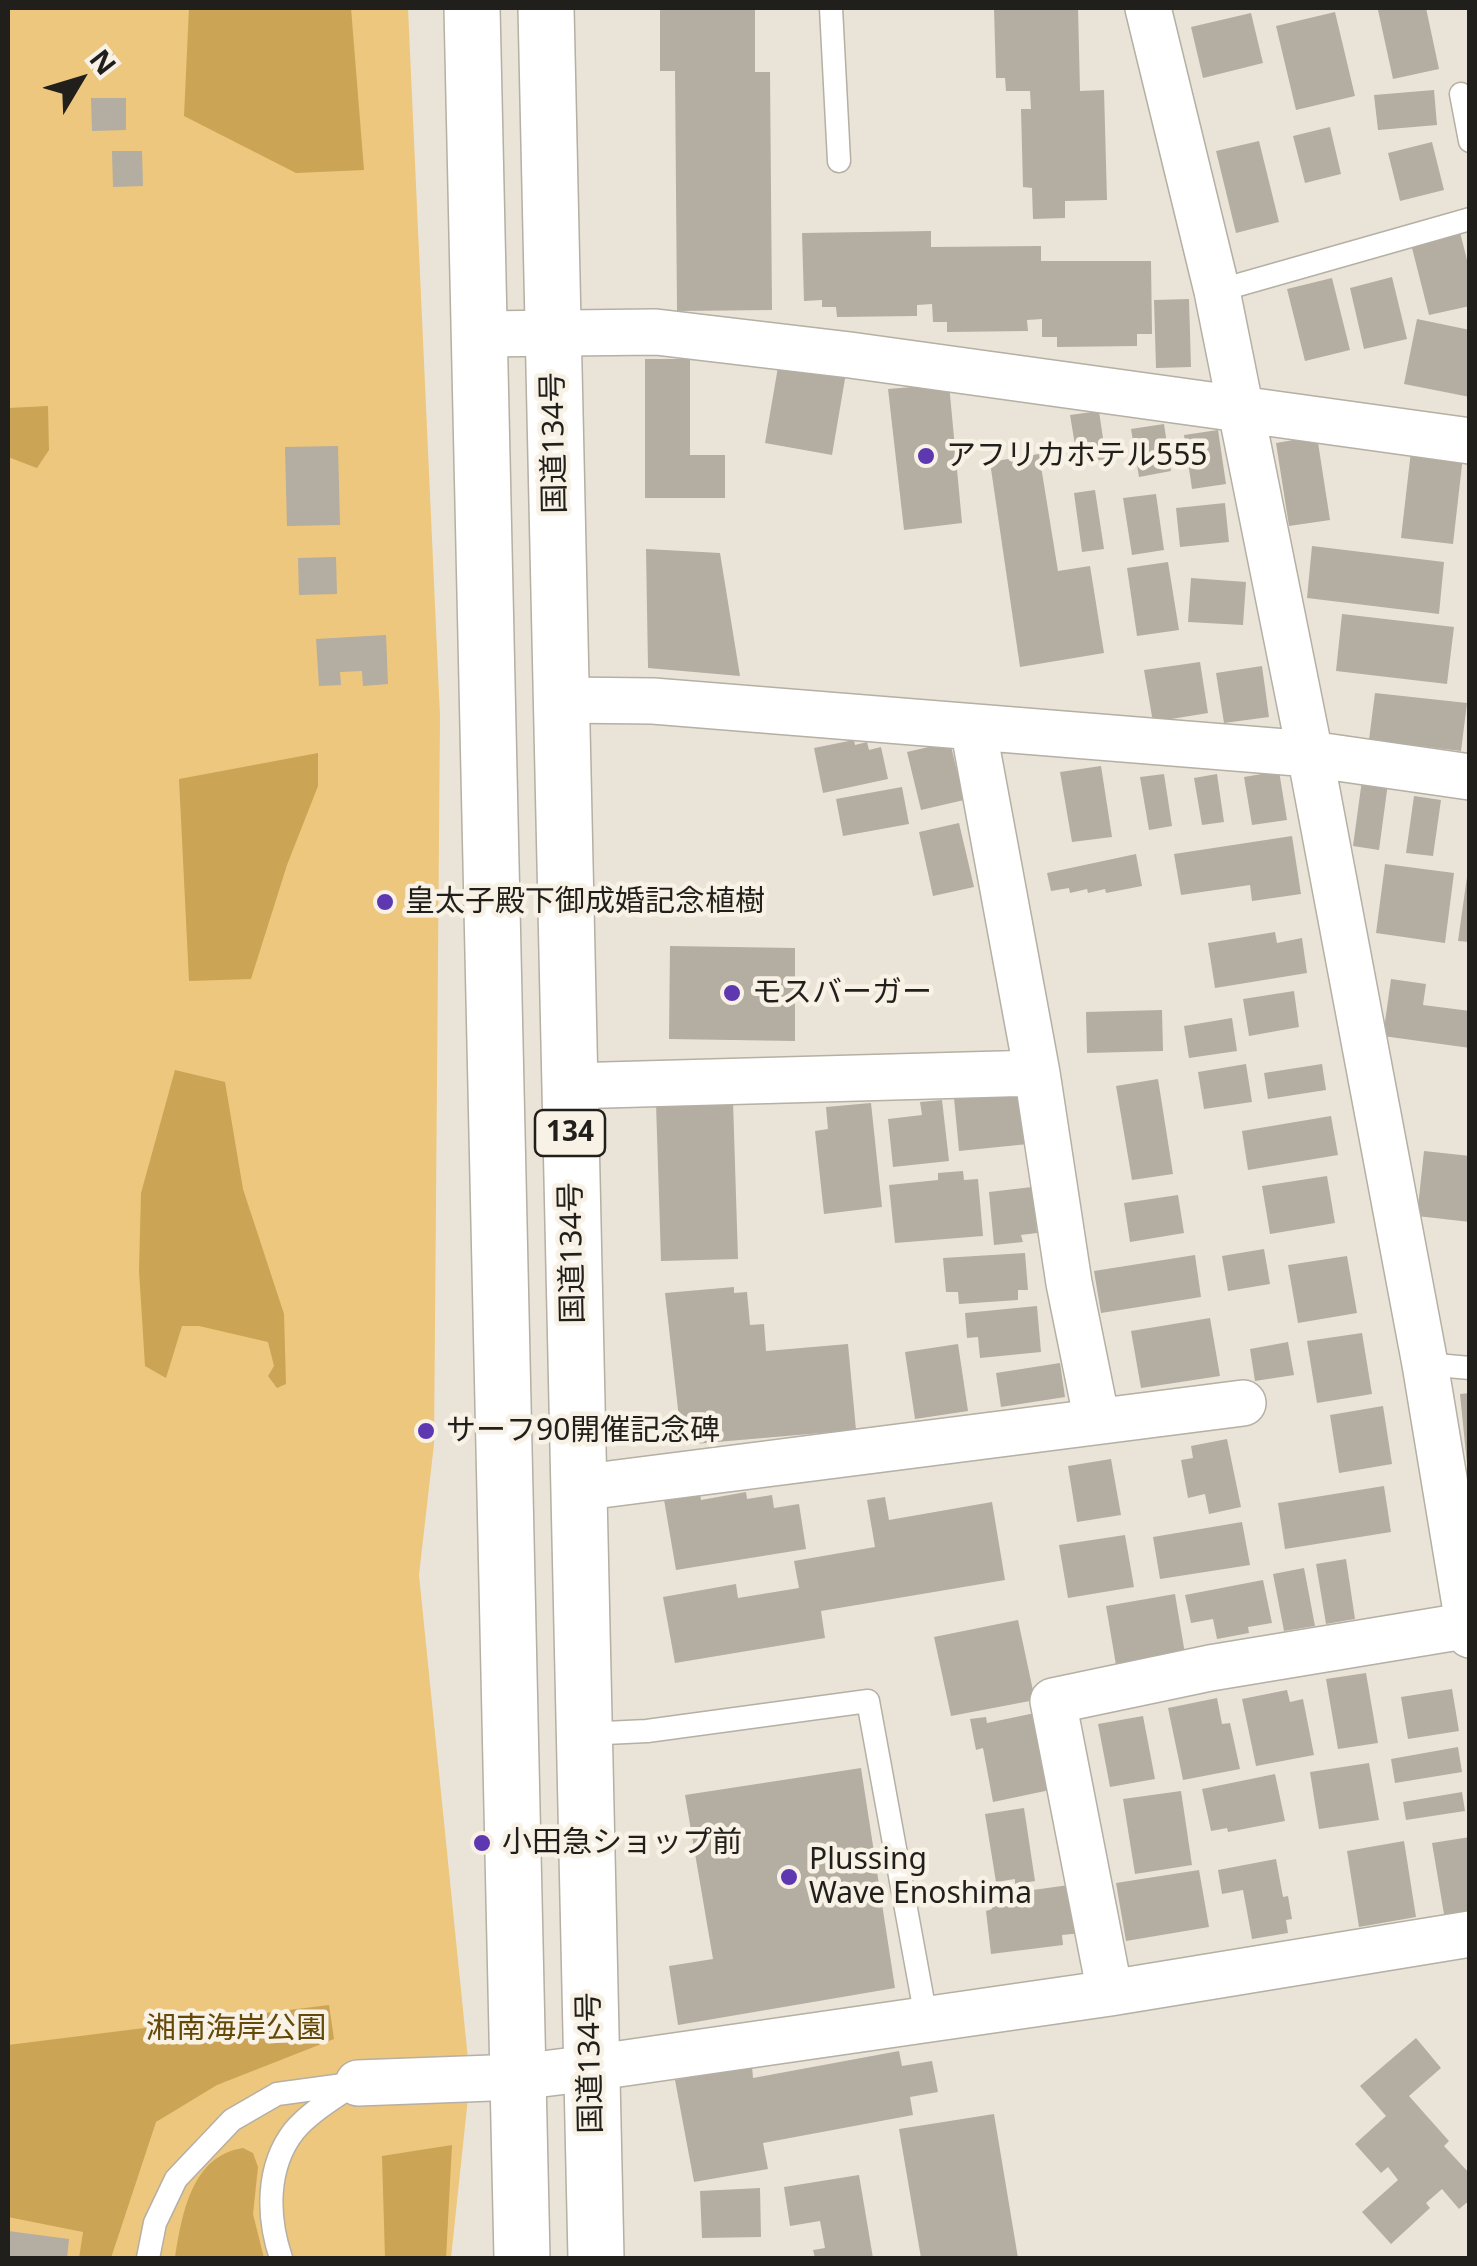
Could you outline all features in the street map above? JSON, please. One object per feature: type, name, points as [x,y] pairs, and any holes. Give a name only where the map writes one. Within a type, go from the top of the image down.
[{"type":"highway","name":"134","points":[[472,8],[522,2258]]},
{"type":"highway","name":"国道134号","points":[[546,8],[596,2258]]},
{"type":"street","points":[[1110,1993],[1053,1701],[1210,1668],[1469,1628],[1425,1364],[1242,410],[1148,8]]},
{"type":"street","points":[[479,334],[656,332],[850,355],[1470,442]]},
{"type":"street","points":[[561,700],[654,700],[1310,754],[1470,776]]},
{"type":"street","points":[[973,727],[1037,1073],[1069,1283],[1097,1421]]},
{"type":"street","points":[[569,1086],[1037,1073]]},
{"type":"street","points":[[578,1488],[1243,1403]]},
{"type":"street","points":[[358,2083],[518,2077],[592,2068],[1110,1993],[1470,1934]]},
{"type":"lane","points":[[831,8],[839,161]]},
{"type":"lane","points":[[1461,94],[1470,141]]},
{"type":"lane","points":[[1217,290],[1470,219]]},
{"type":"lane","points":[[1425,1364],[1470,1368]]},
{"type":"lane","points":[[584,1734],[647,1731],[868,1702],[926,2018]]},
{"type":"lane","points":[[148,2258],[163,2200],[182,2171],[232,2120],[277,2094],[358,2083]]},
{"type":"lane","points":[[281,2258],[270,2202],[276,2164],[292,2133],[315,2111],[358,2083]]},
{"type":"green space","name":"湘南海岸公園","points":[[8,8],[408,8],[440,716],[434,1444],[419,1575],[470,2079],[451,2258],[8,2258]]},
{"type":"green space","points":[[189,8],[351,8],[364,170],[296,173],[184,116]]},
{"type":"green space","points":[[48,406],[49,450],[37,468],[8,457],[8,408]]},
{"type":"green space","points":[[318,753],[318,786],[287,865],[251,979],[189,981],[179,779]]},
{"type":"green space","points":[[175,1070],[225,1082],[243,1189],[284,1314],[286,1384],[277,1388],[268,1376],[274,1366],[268,1342],[199,1326],[182,1326],[166,1378],[145,1366],[139,1271],[141,1193]]},
{"type":"green space","points":[[329,2005],[334,2039],[217,2085],[156,2122],[111,2258],[79,2258],[83,2232],[8,2217],[8,2045]]},
{"type":"green space","points":[[452,2145],[446,2258],[385,2258],[382,2156]]},
{"type":"green space","points":[[243,2148],[253,2153],[258,2167],[253,2214],[264,2258],[175,2258],[186,2206],[200,2175],[225,2153]]},
{"type":"building","points":[[660,8],[755,8],[755,72],[770,72],[772,310],[677,311],[675,71],[660,71]]},
{"type":"building","points":[[994,8],[1078,8],[1080,91],[1104,90],[1107,200],[1065,201],[1065,218],[1033,219],[1032,188],[1023,187],[1021,109],[1031,109],[1030,91],[1006,91],[1005,78],[996,78]]},
{"type":"building","points":[[1426,8],[1439,69],[1393,79],[1378,10]]},
{"type":"building","points":[[1335,12],[1355,96],[1296,110],[1276,26]]},
{"type":"building","points":[[1251,13],[1263,63],[1203,78],[1191,27]]},
{"type":"building","points":[[1434,90],[1437,125],[1378,130],[1374,95]]},
{"type":"building","points":[[91,98],[126,98],[126,130],[92,131]]},
{"type":"building","points":[[1330,127],[1341,174],[1305,183],[1293,136]]},
{"type":"building","points":[[1259,141],[1279,222],[1236,233],[1216,151]]},
{"type":"building","points":[[1432,142],[1444,190],[1400,201],[1388,153]]},
{"type":"building","points":[[112,151],[142,151],[143,186],[113,187]]},
{"type":"building","points":[[931,231],[931,247],[1041,246],[1041,261],[1151,261],[1152,334],[1137,334],[1137,346],[1057,347],[1057,337],[1042,337],[1042,319],[1027,320],[1028,331],[947,332],[947,322],[933,322],[932,304],[917,305],[917,316],[837,317],[836,307],[822,307],[822,300],[804,301],[802,233]]},
{"type":"building","points":[[1460,232],[1470,272],[1470,306],[1429,315],[1411,244]]},
{"type":"building","points":[[1392,277],[1407,339],[1364,349],[1350,288]]},
{"type":"building","points":[[1332,278],[1350,350],[1305,361],[1287,289]]},
{"type":"building","points":[[1189,299],[1191,367],[1156,368],[1154,300]]},
{"type":"building","points":[[1417,319],[1470,330],[1470,397],[1404,384]]},
{"type":"building","points":[[645,359],[690,359],[690,455],[725,455],[725,498],[645,498]]},
{"type":"building","points":[[779,361],[846,373],[832,455],[765,443]]},
{"type":"building","name":"アフリカホテル555","points":[[949,384],[962,523],[904,530],[888,389]]},
{"type":"building","points":[[1099,411],[1106,459],[1078,463],[1070,415]]},
{"type":"building","points":[[1164,424],[1171,471],[1139,477],[1131,429]]},
{"type":"building","points":[[1218,430],[1226,484],[1192,489],[1184,435]]},
{"type":"building","points":[[1317,436],[1330,520],[1289,526],[1276,443]]},
{"type":"building","points":[[338,446],[340,525],[287,526],[285,447]]},
{"type":"building","points":[[1411,451],[1463,456],[1453,544],[1401,538]]},
{"type":"building","points":[[1039,454],[1058,571],[1090,566],[1104,653],[1020,667],[990,462]]},
{"type":"building","points":[[1095,490],[1104,549],[1082,552],[1074,493]]},
{"type":"building","points":[[1156,494],[1164,550],[1132,555],[1123,498]]},
{"type":"building","points":[[1225,503],[1229,542],[1180,547],[1176,508]]},
{"type":"building","points":[[1312,546],[1444,562],[1439,614],[1307,598]]},
{"type":"building","points":[[646,549],[720,553],[740,676],[648,668]]},
{"type":"building","points":[[336,557],[337,594],[299,595],[298,558]]},
{"type":"building","points":[[1168,562],[1179,630],[1137,636],[1127,568]]},
{"type":"building","points":[[1191,578],[1246,582],[1243,625],[1188,622]]},
{"type":"building","points":[[1342,614],[1454,627],[1447,684],[1336,671]]},
{"type":"building","points":[[386,635],[388,684],[363,686],[362,671],[340,672],[341,685],[319,686],[316,639]]},
{"type":"building","points":[[1200,662],[1208,713],[1153,722],[1144,670]]},
{"type":"building","points":[[1262,666],[1269,717],[1224,723],[1216,673]]},
{"type":"building","points":[[1375,693],[1467,703],[1461,751],[1369,740]]},
{"type":"building","points":[[854,740],[855,745],[867,742],[869,750],[881,747],[888,779],[823,793],[814,748]]},
{"type":"building","points":[[950,742],[964,800],[921,810],[907,752]]},
{"type":"building","points":[[1101,766],[1112,837],[1072,842],[1060,772]]},
{"type":"building","points":[[1279,771],[1287,820],[1252,825],[1244,777]]},
{"type":"building","points":[[1164,774],[1172,826],[1149,830],[1140,777]]},
{"type":"building","points":[[1217,774],[1224,822],[1202,825],[1194,778]]},
{"type":"building","points":[[1362,780],[1388,783],[1379,850],[1353,846]]},
{"type":"building","points":[[902,787],[909,824],[843,836],[836,799]]},
{"type":"building","points":[[1414,796],[1441,800],[1433,856],[1406,853]]},
{"type":"building","points":[[959,823],[974,887],[933,896],[919,832]]},
{"type":"building","points":[[1292,836],[1301,894],[1252,901],[1250,885],[1181,895],[1174,854]]},
{"type":"building","points":[[1136,854],[1142,886],[1106,893],[1105,889],[1088,893],[1087,889],[1070,893],[1069,888],[1051,891],[1047,873]]},
{"type":"building","points":[[1385,864],[1454,873],[1445,943],[1376,933]]},
{"type":"building","points":[[1470,877],[1470,942],[1458,941]]},
{"type":"building","points":[[1275,932],[1277,943],[1302,938],[1307,973],[1215,988],[1208,943]]},
{"type":"building","name":"モスバーガー","points":[[670,946],[795,948],[795,1041],[669,1039]]},
{"type":"building","points":[[1391,979],[1426,984],[1423,1005],[1470,1011],[1470,1048],[1383,1036]]},
{"type":"building","points":[[1294,991],[1299,1027],[1249,1036],[1243,999]]},
{"type":"building","points":[[1162,1010],[1163,1051],[1087,1053],[1086,1012]]},
{"type":"building","points":[[1232,1018],[1237,1051],[1189,1058],[1184,1026]]},
{"type":"building","points":[[1246,1064],[1252,1102],[1204,1109],[1198,1072]]},
{"type":"building","points":[[1322,1064],[1326,1090],[1268,1099],[1264,1073]]},
{"type":"building","points":[[1158,1079],[1173,1174],[1132,1180],[1116,1086]]},
{"type":"building","points":[[1022,1091],[1028,1144],[959,1151],[954,1098]]},
{"type":"building","points":[[942,1100],[949,1161],[893,1167],[888,1119],[922,1115],[920,1102]]},
{"type":"building","points":[[733,1101],[738,1259],[661,1261],[656,1103]]},
{"type":"building","points":[[871,1103],[882,1207],[824,1214],[815,1131],[828,1129],[826,1107]]},
{"type":"building","points":[[1331,1116],[1338,1155],[1248,1170],[1242,1131]]},
{"type":"building","points":[[1424,1151],[1470,1156],[1470,1222],[1417,1216]]},
{"type":"building","points":[[963,1171],[964,1180],[978,1179],[983,1236],[895,1243],[889,1185],[938,1180],[938,1173]]},
{"type":"building","points":[[1327,1176],[1335,1223],[1270,1234],[1262,1186]]},
{"type":"building","points":[[1032,1187],[1037,1233],[1021,1235],[1023,1242],[994,1245],[989,1192]]},
{"type":"building","points":[[1178,1195],[1184,1233],[1130,1242],[1124,1203]]},
{"type":"building","points":[[1264,1249],[1270,1284],[1228,1291],[1222,1256]]},
{"type":"building","points":[[1025,1253],[1028,1290],[1018,1290],[1018,1300],[959,1304],[958,1292],[946,1292],[943,1258]]},
{"type":"building","points":[[1195,1255],[1201,1297],[1101,1313],[1094,1271]]},
{"type":"building","points":[[1347,1256],[1357,1313],[1298,1323],[1288,1265]]},
{"type":"building","points":[[734,1287],[734,1293],[747,1292],[750,1325],[764,1324],[766,1351],[848,1344],[856,1430],[682,1445],[665,1293]]},
{"type":"building","points":[[1037,1306],[1041,1352],[980,1358],[978,1337],[967,1338],[965,1313]]},
{"type":"building","points":[[1210,1318],[1220,1376],[1141,1388],[1131,1331]]},
{"type":"building","points":[[1362,1333],[1372,1394],[1317,1403],[1307,1341]]},
{"type":"building","points":[[1288,1342],[1294,1375],[1255,1381],[1250,1349]]},
{"type":"building","points":[[958,1344],[968,1411],[915,1419],[905,1352]]},
{"type":"building","points":[[1060,1363],[1065,1397],[1001,1407],[996,1373]]},
{"type":"building","points":[[1470,1393],[1470,1464],[1467,1464],[1460,1394]]},
{"type":"building","points":[[1383,1406],[1392,1464],[1339,1473],[1330,1415]]},
{"type":"building","points":[[1227,1439],[1241,1507],[1209,1514],[1205,1494],[1188,1498],[1181,1460],[1193,1458],[1191,1446]]},
{"type":"building","points":[[1111,1459],[1121,1515],[1077,1522],[1068,1466]]},
{"type":"building","points":[[698,1482],[701,1500],[746,1492],[747,1499],[772,1495],[774,1508],[799,1504],[806,1549],[676,1570],[662,1488]]},
{"type":"building","points":[[1384,1486],[1391,1532],[1285,1549],[1278,1503]]},
{"type":"building","points":[[885,1497],[889,1520],[992,1502],[1005,1580],[821,1611],[825,1638],[675,1663],[663,1597],[736,1584],[738,1598],[799,1588],[794,1561],[875,1547],[867,1500]]},
{"type":"building","points":[[1242,1522],[1250,1565],[1160,1579],[1153,1537]]},
{"type":"building","points":[[1125,1535],[1134,1587],[1068,1598],[1059,1545]]},
{"type":"building","points":[[1346,1559],[1355,1619],[1326,1624],[1316,1564]]},
{"type":"building","points":[[1304,1568],[1315,1626],[1284,1631],[1273,1574]]},
{"type":"building","points":[[1263,1580],[1272,1623],[1248,1627],[1249,1633],[1217,1639],[1213,1619],[1191,1623],[1185,1595]]},
{"type":"building","points":[[1175,1594],[1186,1660],[1117,1671],[1106,1606]]},
{"type":"building","points":[[1018,1620],[1035,1700],[951,1716],[934,1637]]},
{"type":"building","points":[[1366,1673],[1378,1743],[1338,1749],[1326,1679]]},
{"type":"building","points":[[1452,1689],[1459,1731],[1408,1739],[1401,1697]]},
{"type":"building","points":[[1287,1690],[1290,1702],[1303,1699],[1314,1755],[1256,1766],[1242,1699]]},
{"type":"building","points":[[1217,1698],[1222,1724],[1230,1723],[1240,1769],[1183,1780],[1168,1708]]},
{"type":"building","points":[[1035,1713],[1050,1790],[993,1802],[983,1748],[976,1750],[970,1719],[986,1717],[987,1723]]},
{"type":"building","points":[[1143,1716],[1155,1779],[1110,1787],[1098,1724]]},
{"type":"building","points":[[1458,1747],[1462,1772],[1395,1783],[1391,1759]]},
{"type":"building","points":[[1369,1763],[1379,1820],[1319,1829],[1310,1772]]},
{"type":"building","name":"Plussing Wave Enoshima","points":[[861,1768],[895,1988],[678,2025],[669,1966],[713,1959],[685,1795]]},
{"type":"building","points":[[1275,1774],[1285,1821],[1228,1832],[1227,1828],[1211,1831],[1202,1789]]},
{"type":"building","points":[[1181,1791],[1192,1865],[1135,1874],[1123,1799]]},
{"type":"building","points":[[1462,1792],[1465,1811],[1406,1820],[1403,1802]]},
{"type":"building","points":[[1024,1808],[1035,1881],[996,1882],[985,1814]]},
{"type":"building","points":[[1470,1837],[1470,1915],[1445,1920],[1432,1843]]},
{"type":"building","points":[[1404,1841],[1416,1917],[1359,1927],[1347,1851]]},
{"type":"building","points":[[1276,1859],[1283,1897],[1288,1896],[1292,1919],[1286,1920],[1288,1933],[1252,1939],[1243,1890],[1222,1894],[1218,1870]]},
{"type":"building","points":[[1199,1870],[1209,1927],[1126,1941],[1116,1883]]},
{"type":"building","points":[[1076,1884],[1082,1933],[1062,1935],[1063,1945],[991,1954],[986,1911],[992,1909],[990,1896]]},
{"type":"building","points":[[1416,2038],[1441,2068],[1409,2096],[1449,2141],[1444,2146],[1470,2174],[1470,2200],[1459,2209],[1442,2189],[1426,2203],[1430,2208],[1391,2244],[1362,2212],[1398,2180],[1388,2167],[1381,2173],[1355,2144],[1386,2116],[1360,2086]]},
{"type":"building","points":[[899,2051],[902,2066],[932,2061],[938,2092],[910,2097],[913,2115],[763,2143],[768,2169],[694,2182],[675,2080],[752,2066],[753,2078]]},
{"type":"building","points":[[994,2114],[1018,2258],[921,2258],[899,2129]]},
{"type":"building","points":[[859,2175],[873,2258],[815,2258],[813,2250],[825,2248],[820,2221],[790,2226],[784,2187]]},
{"type":"building","points":[[760,2188],[761,2237],[702,2238],[700,2191]]},
{"type":"building","points":[[8,2231],[69,2239],[67,2258],[8,2258]]},
{"type":"place","name":"アフリカホテル555","points":[[926,456]]},
{"type":"place","name":"皇太子殿下御成婚記念植樹","points":[[385,902]]},
{"type":"place","name":"モスバーガー","points":[[732,993]]},
{"type":"place","name":"サーフ90開催記念碑","points":[[426,1431]]},
{"type":"place","name":"小田急ショップ前","points":[[482,1843]]},
{"type":"place","name":"Plussing Wave Enoshima","points":[[789,1877]]}]
